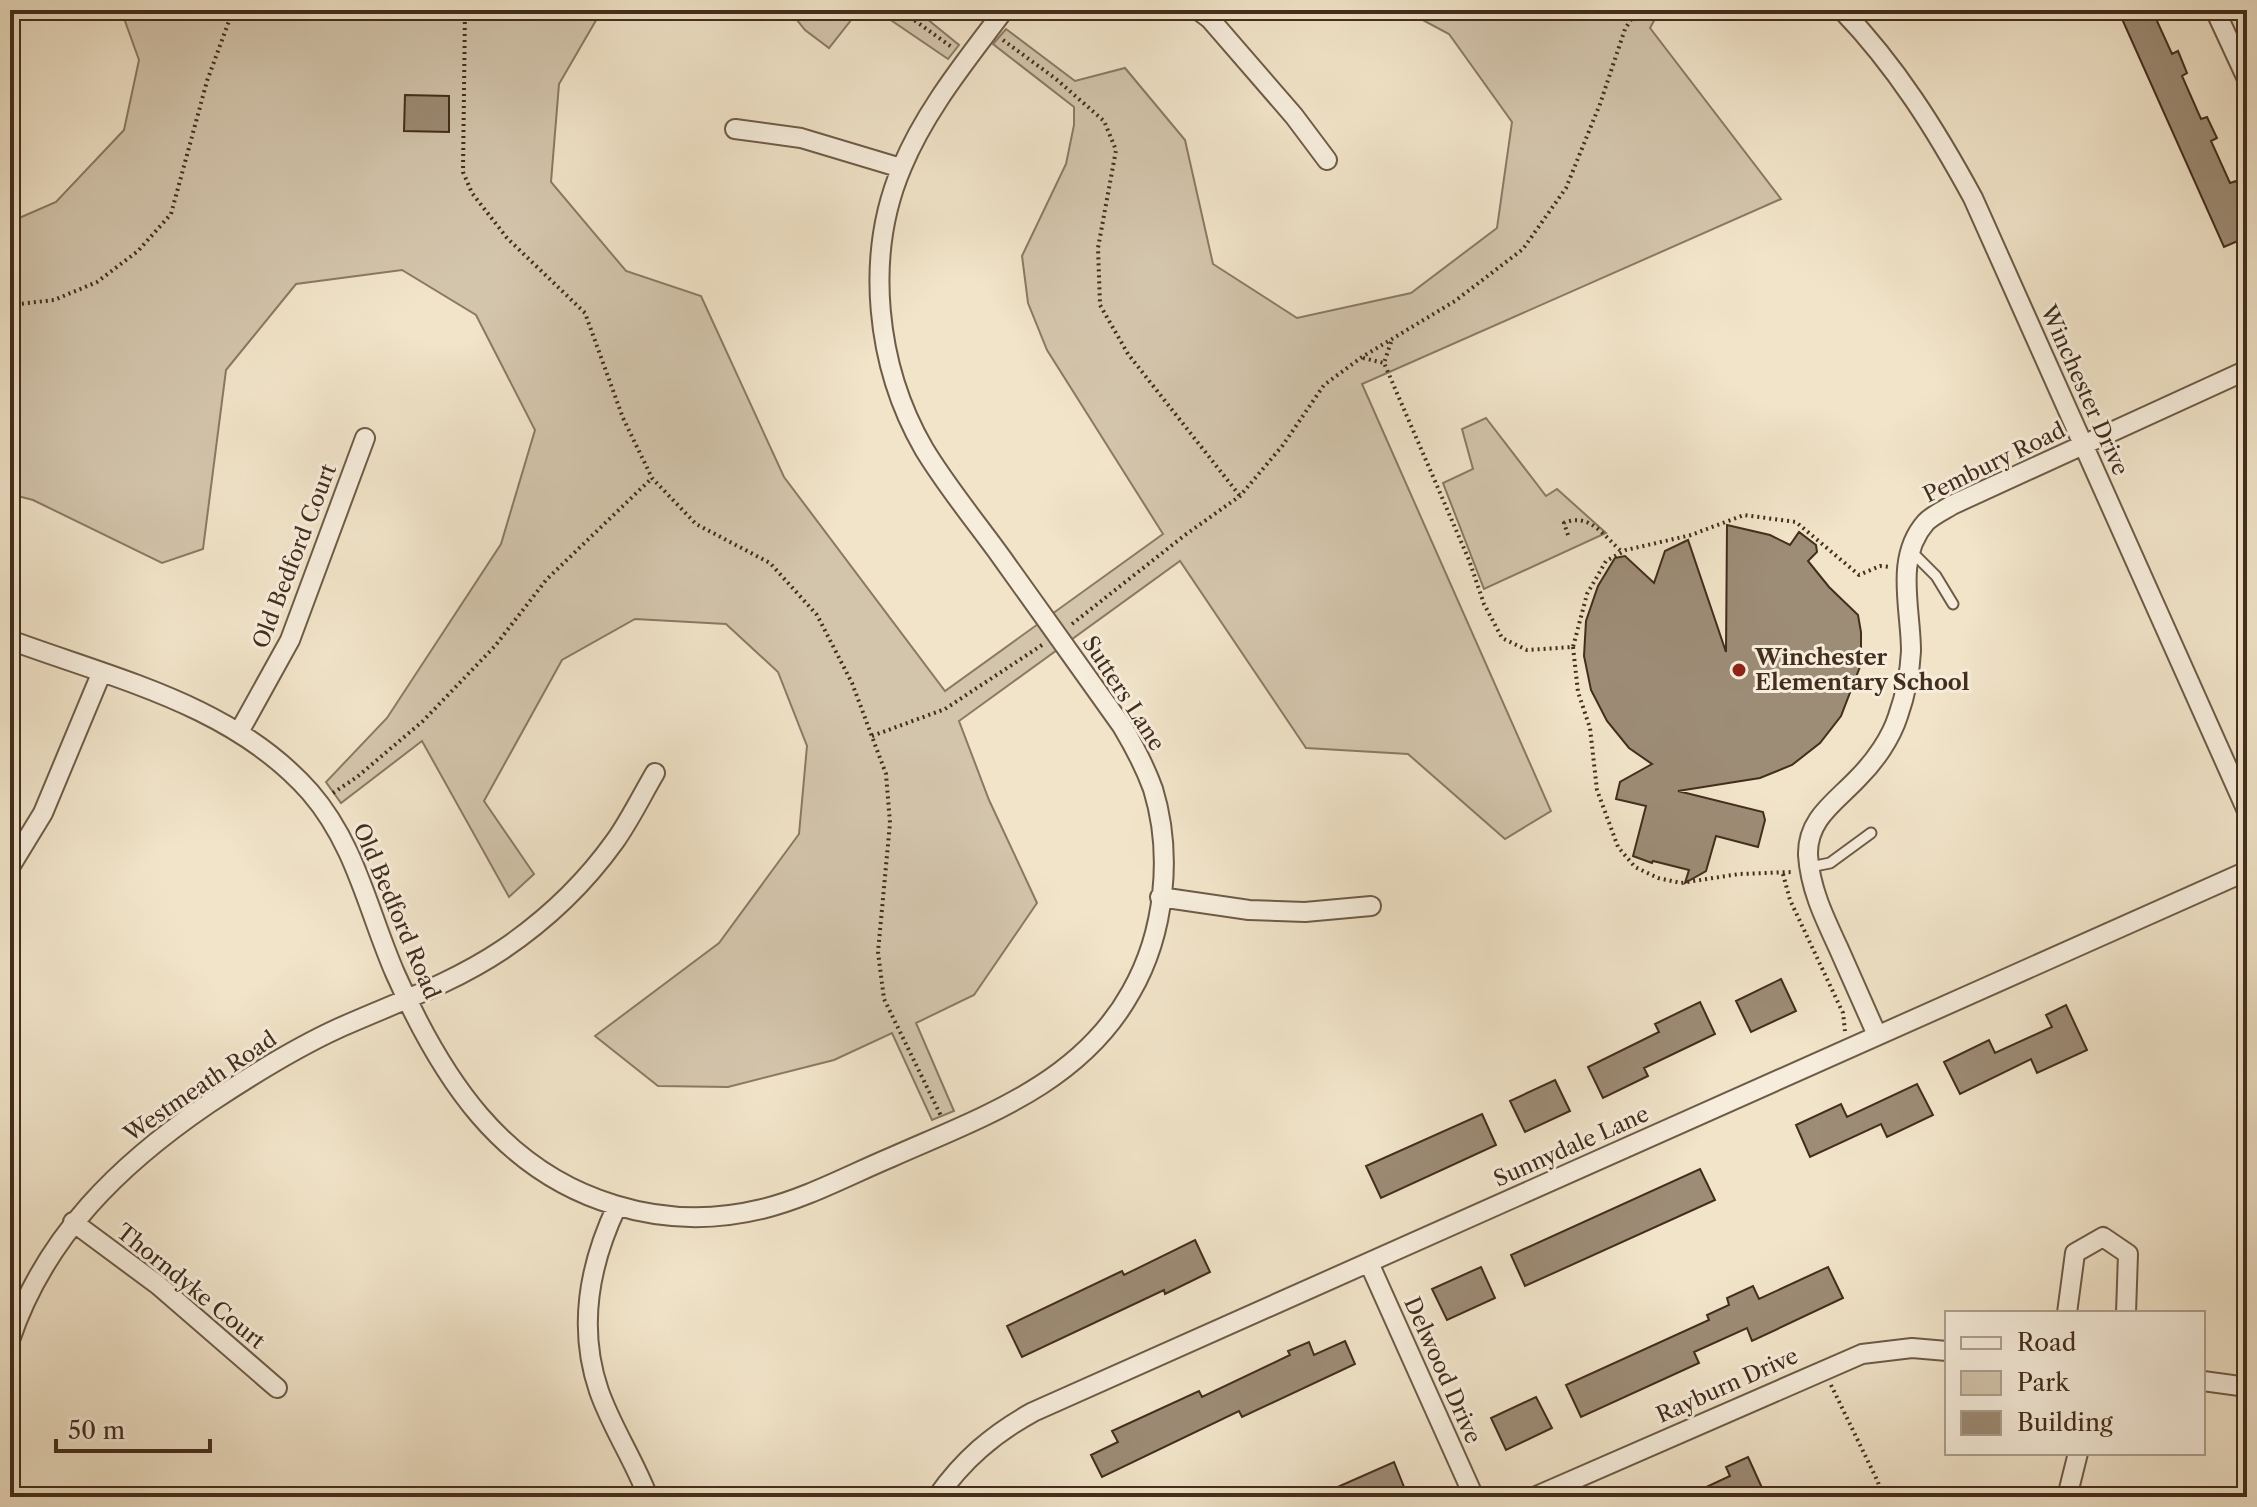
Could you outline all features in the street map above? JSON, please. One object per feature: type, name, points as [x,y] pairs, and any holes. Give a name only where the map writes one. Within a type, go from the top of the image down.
[{"type":"street","name":"Sutters Lane","points":[[617,1206],[653,1215],[691,1218],[764,1208],[814,1191],[1029,1095],[1056,1077],[1105,1031],[1123,1007],[1144,967],[1157,927],[1164,862],[1161,825],[1152,788],[1138,754],[1122,726],[925,450],[898,393],[885,341],[880,277],[886,217],[901,168],[938,100],[1004,10]]},
{"type":"street","points":[[1198,10],[1210,19],[1294,116],[1327,160]]},
{"type":"street","name":"Winchester Drive","points":[[1842,10],[1889,63],[1942,141],[1973,198],[2247,811]]},
{"type":"street","points":[[2215,10],[2247,79]]},
{"type":"street","points":[[735,129],[801,138],[901,168]]},
{"type":"street","name":"Pembury Road","points":[[1909,560],[1913,542],[1927,521],[1952,505],[2247,370]]},
{"type":"street","name":"Old Bedford Court","points":[[239,732],[290,640],[365,438]]},
{"type":"street","points":[[1877,1035],[1813,892],[1808,852],[1814,827],[1822,812],[1859,777],[1880,751],[1897,719],[1907,684],[1911,651],[1906,601],[1909,560]]},
{"type":"street","name":"Old Bedford Road","points":[[10,640],[183,703],[239,732],[273,755],[336,827],[354,862],[393,969],[429,1044],[473,1109],[531,1165],[587,1197],[617,1206]]},
{"type":"street","points":[[10,867],[43,813],[101,674]]},
{"type":"street","name":"Westmeath Road","points":[[10,1340],[41,1269],[73,1222],[137,1156],[228,1090],[306,1044],[437,988],[504,949],[558,904],[616,840],[655,773]]},
{"type":"street","name":"Sunnydale Lane","points":[[937,1497],[958,1469],[982,1445],[1019,1420],[2247,871]]},
{"type":"street","points":[[1160,897],[1249,910],[1305,912],[1371,906]]},
{"type":"street","points":[[617,1206],[602,1236],[593,1266],[587,1334],[599,1391],[648,1497]]},
{"type":"street","name":"Thorndyke Court","points":[[73,1222],[158,1285],[277,1388]]},
{"type":"street","points":[[2067,1311],[2075,1253],[2103,1237],[2128,1254],[2126,1311]]},
{"type":"street","name":"Delwood Drive","points":[[1369,1263],[1474,1497]]},
{"type":"street","name":"Rayburn Drive","points":[[1534,1497],[1862,1354],[1887,1349],[1945,1351]]},
{"type":"street","points":[[2205,1381],[2247,1387]]},
{"type":"street","points":[[2067,1497],[2078,1455]]},
{"type":"lane","points":[[1909,560],[1936,576],[1953,604]]},
{"type":"lane","points":[[1810,867],[1830,863],[1871,833]]},
{"type":"path","points":[[10,305],[54,300],[97,282],[138,251],[171,214],[207,81],[233,10]]},
{"type":"path","points":[[366,20],[367,10]]},
{"type":"path","points":[[465,10],[463,172],[472,193],[507,238],[585,313],[623,418],[652,478],[696,524],[770,563],[817,615],[852,683],[886,774],[890,823],[878,952],[884,999],[949,1131]]},
{"type":"path","points":[[900,10],[953,48],[1000,37],[1056,79],[1104,121],[1116,150],[1098,248],[1100,305],[1128,354],[1240,496]]},
{"type":"path","points":[[872,736],[945,709],[1057,635],[1240,496],[1283,445],[1324,385],[1362,357],[1455,301],[1523,249],[1566,188],[1600,104],[1625,29],[1637,10]]},
{"type":"path","points":[[1392,340],[1384,363],[1469,560],[1484,604],[1502,638],[1527,650],[1573,647]]},
{"type":"path","points":[[1362,357],[1384,363]]},
{"type":"path","points":[[318,803],[357,777],[423,721],[495,646],[546,580],[652,478]]},
{"type":"path","points":[[1810,867],[1783,874],[1739,874],[1681,883],[1658,878],[1635,867],[1618,847],[1597,790],[1590,728],[1578,692],[1573,647],[1587,594],[1606,561],[1622,552],[1691,535],[1744,515],[1796,522],[1859,575],[1880,566],[1909,560]]},
{"type":"path","points":[[1568,535],[1564,523],[1576,518],[1585,519],[1622,552]]},
{"type":"path","points":[[1783,874],[1790,900],[1843,1013],[1850,1047]]},
{"type":"path","points":[[1823,1369],[1878,1482],[1882,1497]]},
{"type":"green space","points":[[121,10],[602,10],[559,84],[551,182],[626,271],[701,296],[784,477],[945,691],[1163,534],[1047,350],[1028,303],[1022,256],[1066,164],[1074,125],[1074,107],[993,44],[1006,29],[1075,81],[1125,68],[1185,140],[1213,264],[1297,318],[1411,293],[1497,228],[1512,122],[1449,34],[1404,10],[1660,10],[1650,28],[1781,199],[1362,384],[1551,811],[1505,839],[1408,754],[1306,748],[1180,561],[959,721],[989,800],[1037,903],[974,995],[916,1023],[954,1111],[932,1120],[892,1033],[834,1060],[728,1087],[658,1086],[595,1036],[719,943],[799,834],[807,746],[778,672],[726,624],[635,619],[562,660],[484,801],[534,874],[509,897],[422,741],[341,803],[326,782],[387,718],[501,544],[535,430],[476,315],[402,270],[296,284],[226,370],[203,549],[162,563],[33,500],[10,494],[10,222],[56,202],[124,130],[139,60]]},
{"type":"green space","points":[[789,10],[859,10],[829,48],[805,30]]},
{"type":"green space","points":[[876,10],[916,10],[959,45],[948,59]]},
{"type":"green space","points":[[1486,418],[1546,496],[1557,489],[1606,533],[1484,589],[1443,483],[1473,469],[1462,429]]},
{"type":"building","points":[[2118,10],[2152,10],[2172,54],[2178,51],[2187,73],[2182,76],[2201,119],[2207,117],[2217,138],[2211,141],[2230,183],[2236,181],[2246,203],[2240,205],[2247,221],[2247,237],[2224,247]]},
{"type":"building","points":[[405,95],[449,96],[449,132],[404,131]]},
{"type":"building","points":[[1727,525],[1770,535],[1790,545],[1799,532],[1816,545],[1817,552],[1808,561],[1858,615],[1861,664],[1841,716],[1820,743],[1792,765],[1760,778],[1678,791],[1763,812],[1765,820],[1758,847],[1716,836],[1706,871],[1685,883],[1689,870],[1633,856],[1646,806],[1616,799],[1620,782],[1652,764],[1629,748],[1607,721],[1591,690],[1584,656],[1586,621],[1598,586],[1615,558],[1625,556],[1654,583],[1665,551],[1688,540],[1726,652]]},
{"type":"building","points":[[1781,979],[1796,1011],[1751,1032],[1736,1001]]},
{"type":"building","points":[[1700,1002],[1715,1034],[1644,1068],[1648,1076],[1603,1098],[1588,1067],[1659,1032],[1655,1024]]},
{"type":"building","points":[[2066,1005],[2087,1050],[2037,1073],[2031,1059],[1960,1094],[1944,1062],[1989,1040],[1995,1053],[2052,1027],[2046,1015]]},
{"type":"building","points":[[1555,1080],[1570,1111],[1525,1132],[1510,1101]]},
{"type":"building","points":[[1917,1084],[1933,1115],[1887,1137],[1881,1124],[1810,1157],[1796,1125],[1841,1104],[1847,1117]]},
{"type":"building","points":[[1482,1114],[1496,1145],[1381,1198],[1366,1166]]},
{"type":"building","points":[[1700,1169],[1715,1200],[1525,1286],[1511,1255]]},
{"type":"building","points":[[1195,1240],[1210,1272],[1165,1294],[1164,1290],[1022,1357],[1007,1326]]},
{"type":"building","points":[[1481,1267],[1495,1298],[1447,1320],[1432,1289]]},
{"type":"building","points":[[1828,1267],[1843,1298],[1752,1341],[1747,1328],[1694,1352],[1699,1363],[1581,1417],[1566,1385],[1709,1320],[1707,1315],[1729,1305],[1727,1298],[1753,1286],[1759,1299]]},
{"type":"building","points":[[1345,1341],[1355,1364],[1242,1417],[1239,1411],[1102,1477],[1091,1455],[1118,1442],[1112,1431],[1199,1391],[1202,1397],[1290,1355],[1288,1351],[1309,1342],[1314,1355]]},
{"type":"building","points":[[1536,1397],[1552,1428],[1506,1450],[1491,1418]]},
{"type":"building","points":[[1748,1457],[1763,1490],[1748,1497],[1685,1497],[1730,1476],[1726,1467]]},
{"type":"building","points":[[1394,1462],[1408,1497],[1315,1497]]},
{"type":"place","name":"Winchester Elementary School","points":[[1739,670]]}]
